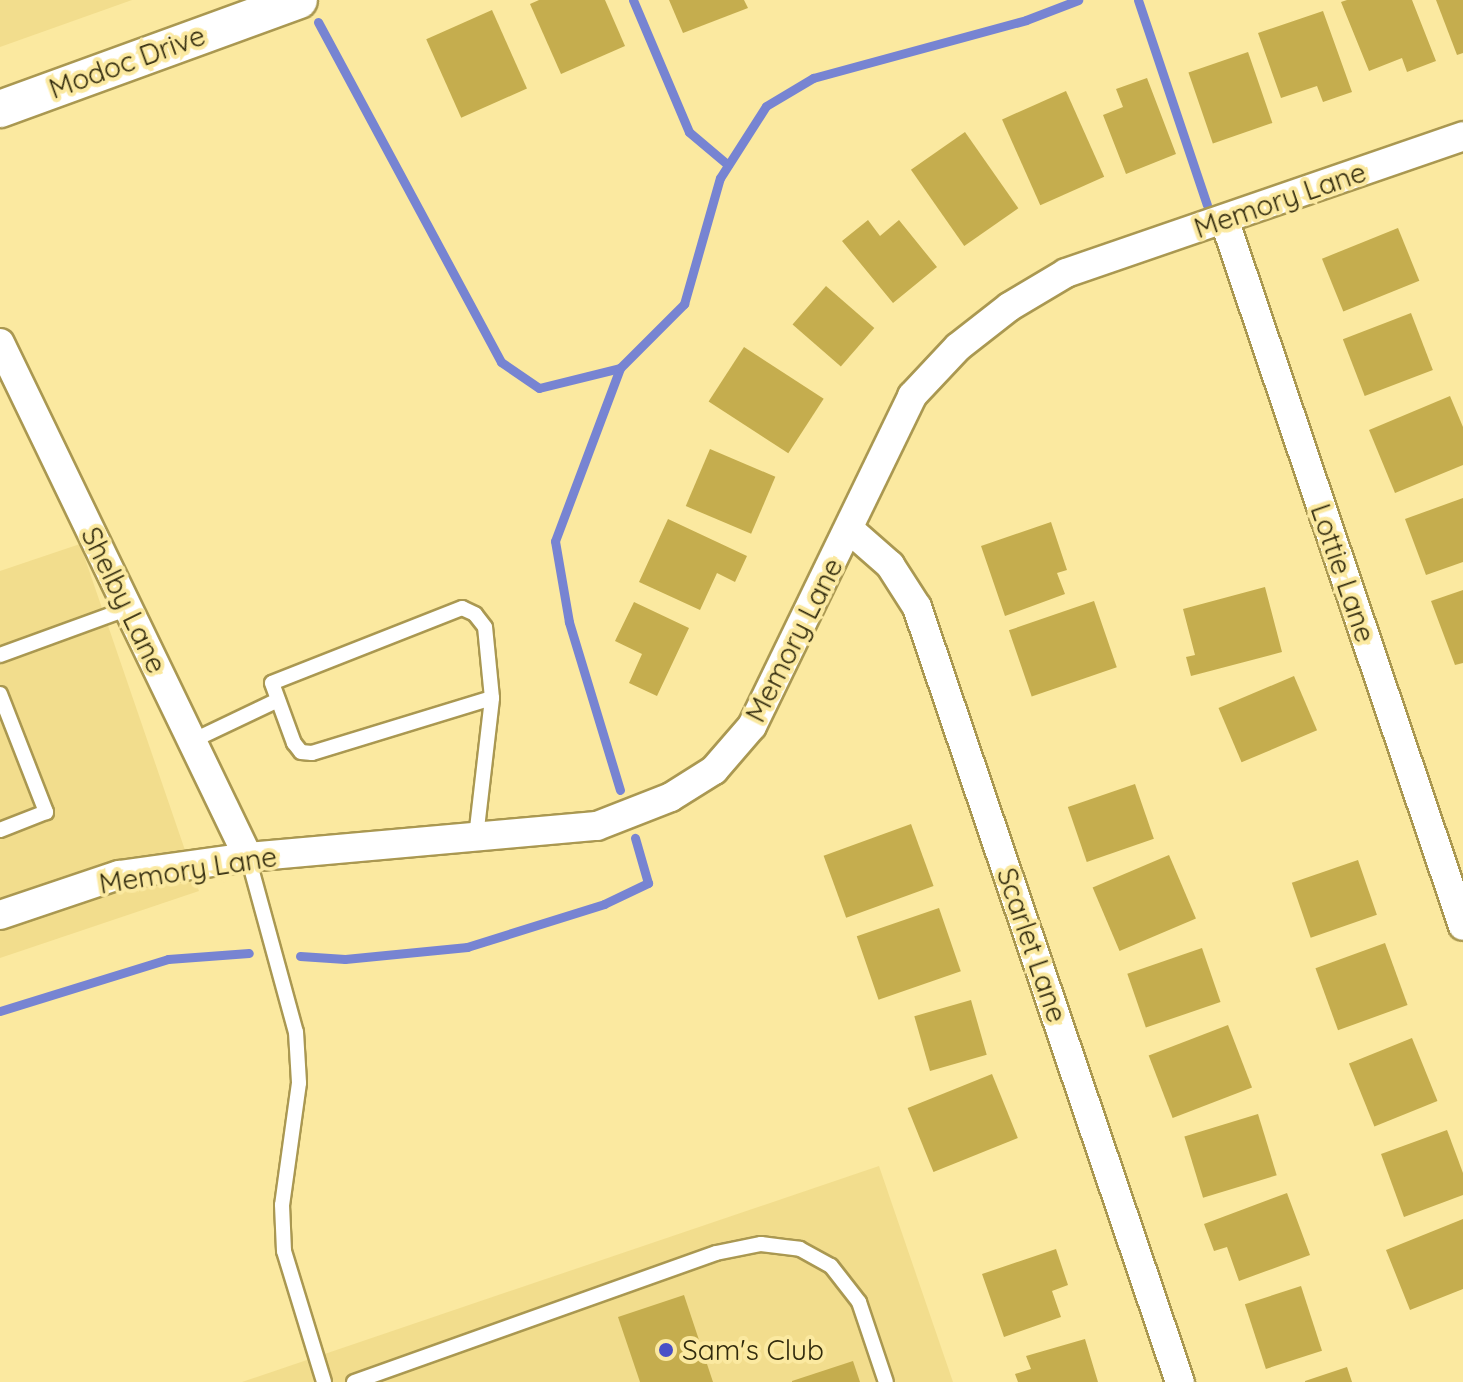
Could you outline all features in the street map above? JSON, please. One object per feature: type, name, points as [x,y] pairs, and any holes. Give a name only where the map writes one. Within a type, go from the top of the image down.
[{"type":"street","name":"Modoc Drive","points":[[0,109],[299,0]]},
{"type":"street","name":"Memory Lane","points":[[0,915],[119,875],[248,857],[597,826],[671,797],[714,770],[752,726],[912,396],[958,347],[1009,307],[1066,273],[1463,136]]},
{"type":"street","name":"Lottie Lane","points":[[1224,219],[1463,926]]},
{"type":"street","name":"Shelby Lane","points":[[0,343],[248,857]]},
{"type":"street","name":"Scarlet Lane","points":[[849,529],[890,565],[917,607],[1180,1382]]},
{"type":"lane","points":[[0,655],[129,608]]},
{"type":"lane","points":[[476,837],[492,698],[485,627],[462,608],[272,683],[294,743],[301,752],[312,753],[492,698]]},
{"type":"lane","points":[[0,694],[46,812],[0,830]]},
{"type":"lane","points":[[192,741],[278,700]]},
{"type":"lane","points":[[248,857],[296,1032],[299,1083],[282,1205],[284,1251],[324,1382]]},
{"type":"lane","points":[[354,1382],[716,1253],[761,1244],[800,1249],[831,1266],[859,1302],[886,1382]]},
{"type":"shaded area","points":[[0,0],[132,0],[0,47]]},
{"type":"shaded area","points":[[80,544],[199,891],[0,958],[0,571]]},
{"type":"shaded area","points":[[879,1166],[953,1382],[242,1382]]},
{"type":"building","points":[[539,0],[605,0],[625,46],[561,74],[530,4]]},
{"type":"building","points":[[669,0],[744,0],[748,8],[683,33]]},
{"type":"building","points":[[1412,0],[1436,61],[1407,72],[1402,58],[1369,71],[1341,2]]},
{"type":"building","points":[[1436,0],[1463,0],[1463,53],[1457,55]]},
{"type":"building","points":[[492,10],[527,89],[461,118],[426,39]]},
{"type":"building","points":[[1323,11],[1352,92],[1323,102],[1317,86],[1281,98],[1258,33]]},
{"type":"building","points":[[1248,52],[1272,123],[1213,143],[1188,73]]},
{"type":"building","points":[[1147,78],[1176,154],[1126,174],[1103,115],[1123,107],[1116,89]]},
{"type":"building","points":[[1066,91],[1104,177],[1040,205],[1002,119]]},
{"type":"building","points":[[965,132],[1018,208],[964,246],[911,170]]},
{"type":"building","points":[[868,220],[880,236],[899,220],[937,267],[893,303],[842,241]]},
{"type":"building","points":[[1398,228],[1419,281],[1343,312],[1322,259]]},
{"type":"building","points":[[826,286],[874,328],[841,366],[793,324]]},
{"type":"building","points":[[1411,313],[1433,370],[1365,396],[1343,339]]},
{"type":"building","points":[[744,347],[824,399],[788,453],[709,402]]},
{"type":"building","points":[[1450,396],[1463,427],[1463,465],[1395,493],[1369,430]]},
{"type":"building","points":[[710,449],[775,477],[751,534],[686,506]]},
{"type":"building","points":[[1463,498],[1463,562],[1426,575],[1405,519]]},
{"type":"building","points":[[668,519],[747,556],[735,582],[717,573],[700,610],[639,582]]},
{"type":"building","points":[[1051,522],[1067,570],[1057,573],[1065,594],[1005,616],[981,546]]},
{"type":"building","points":[[1265,587],[1282,652],[1191,676],[1186,657],[1195,655],[1183,609]]},
{"type":"building","points":[[1463,590],[1463,663],[1455,665],[1431,601]]},
{"type":"building","points":[[1094,601],[1117,667],[1032,696],[1009,630]]},
{"type":"building","points":[[634,602],[689,628],[657,696],[629,683],[642,654],[615,641]]},
{"type":"building","points":[[1294,676],[1317,730],[1242,762],[1219,708]]},
{"type":"building","points":[[1135,784],[1154,839],[1087,862],[1068,807]]},
{"type":"building","points":[[911,824],[934,886],[846,918],[824,856]]},
{"type":"building","points":[[1169,855],[1196,919],[1120,951],[1093,887]]},
{"type":"building","points":[[1358,860],[1377,915],[1311,938],[1292,883]]},
{"type":"building","points":[[939,908],[961,971],[879,1000],[857,936]]},
{"type":"building","points":[[1385,943],[1408,1005],[1338,1030],[1315,968]]},
{"type":"building","points":[[1202,948],[1221,1002],[1146,1028],[1127,974]]},
{"type":"building","points":[[971,1000],[987,1055],[930,1071],[914,1016]]},
{"type":"building","points":[[1228,1025],[1252,1088],[1173,1118],[1149,1055]]},
{"type":"building","points":[[1412,1038],[1437,1101],[1374,1127],[1349,1063]]},
{"type":"building","points":[[992,1074],[1018,1138],[933,1172],[908,1108]]},
{"type":"building","points":[[1258,1114],[1277,1175],[1203,1198],[1184,1137]]},
{"type":"building","points":[[1447,1130],[1463,1173],[1463,1195],[1404,1217],[1381,1154]]},
{"type":"building","points":[[1287,1193],[1310,1255],[1239,1281],[1227,1247],[1214,1251],[1204,1224]]},
{"type":"building","points":[[1463,1219],[1463,1289],[1410,1310],[1386,1250]]},
{"type":"building","points":[[1056,1249],[1068,1285],[1052,1291],[1061,1317],[1004,1337],[982,1274]]},
{"type":"building","points":[[1301,1286],[1322,1351],[1266,1369],[1245,1304]]},
{"type":"building","name":"Sam's Club","points":[[684,1295],[713,1382],[640,1382],[618,1317]]},
{"type":"building","points":[[1085,1339],[1098,1382],[1018,1382],[1015,1374],[1031,1369],[1026,1356]]},
{"type":"building","name":"Sam's Club","points":[[853,1361],[860,1382],[792,1382],[792,1381]]},
{"type":"building","points":[[1347,1367],[1352,1382],[1305,1382],[1305,1381]]},
{"type":"waterway","points":[[633,0],[689,132],[728,165]]},
{"type":"waterway","points":[[620,790],[569,622],[555,541],[620,368],[684,304],[720,178],[766,106],[813,78],[1026,20],[1078,0]]},
{"type":"waterway","points":[[1138,0],[1207,205]]},
{"type":"waterway","points":[[318,22],[501,362],[539,388],[620,368]]},
{"type":"waterway","points":[[300,956],[345,959],[467,947],[604,904],[648,883],[635,838]]},
{"type":"waterway","points":[[0,1011],[168,959],[249,953]]},
{"type":"place","name":"Sam's Club","points":[[666,1350]]}]
